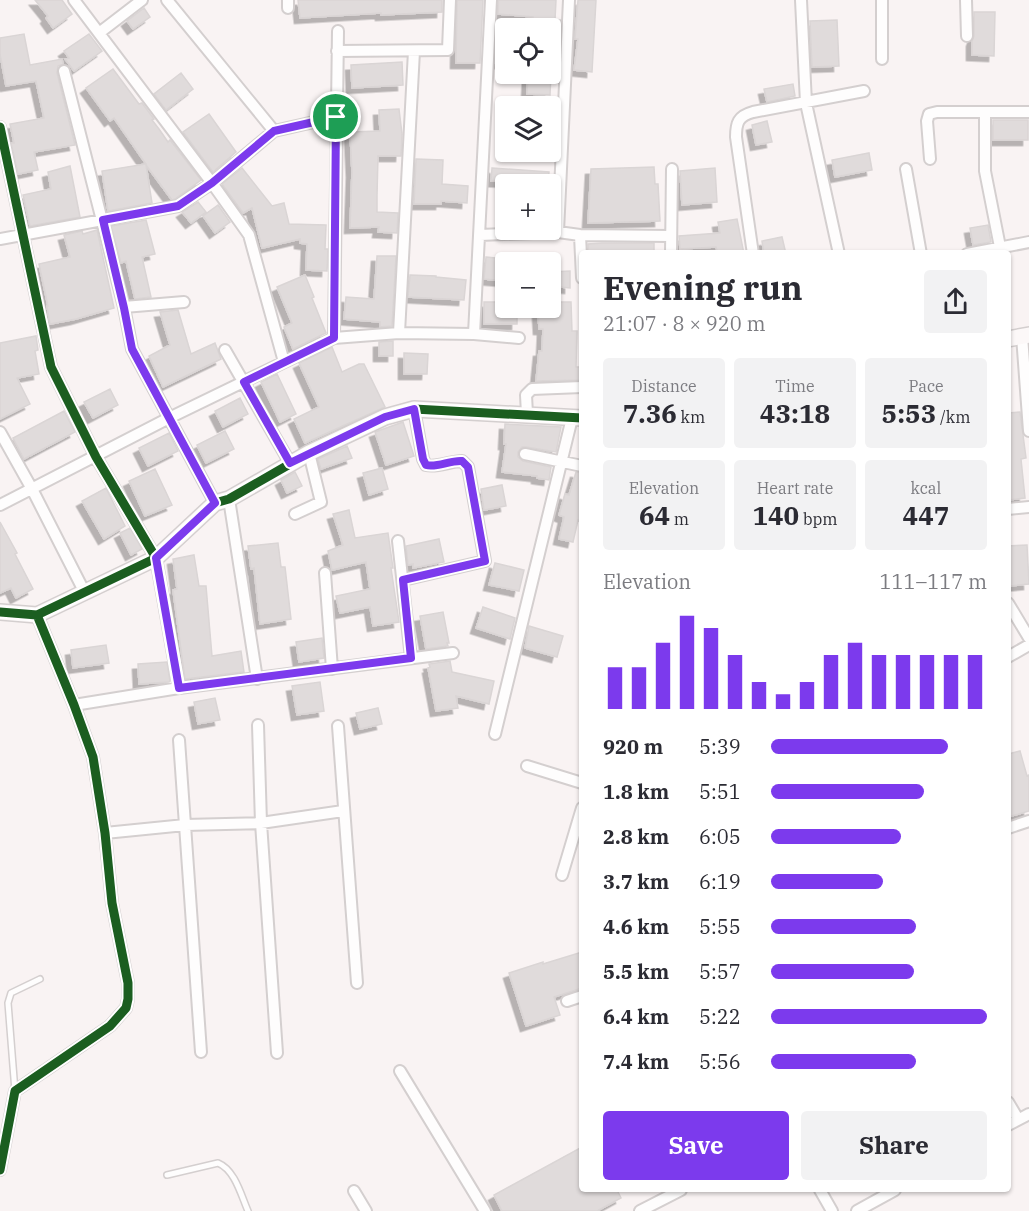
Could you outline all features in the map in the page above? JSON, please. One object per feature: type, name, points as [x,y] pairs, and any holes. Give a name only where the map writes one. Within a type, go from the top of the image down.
[{"type":"street","points":[[74,0],[249,235],[284,362]]},
{"type":"street","points":[[99,33],[142,0]]},
{"type":"street","points":[[167,0],[274,131]]},
{"type":"street","points":[[337,51],[448,50],[450,0]]},
{"type":"street","points":[[474,334],[491,0]]},
{"type":"street","points":[[561,174],[569,0]]},
{"type":"street","points":[[801,0],[806,103],[838,250]]},
{"type":"street","points":[[882,0],[882,59]]},
{"type":"street","points":[[966,0],[967,36]]},
{"type":"street","points":[[334,338],[338,31]]},
{"type":"street","points":[[399,333],[414,51]]},
{"type":"street","points":[[64,71],[103,220],[132,349],[169,418],[222,501],[256,679]]},
{"type":"street","points":[[752,250],[737,146],[736,124],[739,118],[745,114],[864,92]]},
{"type":"street","points":[[930,159],[927,122],[929,114],[937,112],[1029,112]]},
{"type":"street","points":[[985,112],[985,171],[1000,247]]},
{"type":"street","points":[[0,239],[178,206],[212,183],[274,131],[336,117]]},
{"type":"street","points":[[0,127],[51,367],[96,457],[156,558],[179,688]]},
{"type":"street","points":[[671,250],[672,169]]},
{"type":"street","points":[[906,169],[920,250]]},
{"type":"street","points":[[561,232],[580,235],[670,236]]},
{"type":"street","points":[[480,235],[495,234]]},
{"type":"street","points":[[580,235],[581,250]]},
{"type":"street","points":[[986,250],[1029,242]]},
{"type":"street","points":[[124,308],[184,302]]},
{"type":"street","points":[[0,505],[169,418],[334,338],[399,333],[474,334],[519,338]]},
{"type":"street","points":[[1020,337],[1029,431]]},
{"type":"street","points":[[225,350],[290,463]]},
{"type":"street","points":[[527,414],[526,395],[532,389],[579,387]]},
{"type":"street","points":[[403,580],[485,561],[468,467],[462,461],[452,460],[426,465],[414,409]]},
{"type":"street","points":[[0,612],[38,615],[156,558],[222,501],[309,453],[385,417],[414,409],[577,418],[562,460],[495,734]]},
{"type":"street","points":[[0,432],[85,592]]},
{"type":"street","points":[[295,514],[321,502],[309,453]]},
{"type":"street","points":[[525,454],[579,465]]},
{"type":"street","points":[[1011,509],[1029,507]]},
{"type":"street","points":[[398,541],[411,658]]},
{"type":"street","points":[[325,573],[332,669]]},
{"type":"street","points":[[1011,608],[1029,638]]},
{"type":"street","points":[[0,1170],[15,1091],[110,1026],[126,1008],[128,999],[128,983],[112,903],[105,833],[93,757],[38,615]]},
{"type":"street","points":[[1011,655],[1029,645]]},
{"type":"street","points":[[74,705],[179,688],[453,653]]},
{"type":"street","points":[[258,725],[261,823],[277,1053]]},
{"type":"street","points":[[338,726],[357,983]]},
{"type":"street","points":[[179,740],[201,1052]]},
{"type":"street","points":[[527,766],[579,782]]},
{"type":"street","points":[[105,833],[185,825],[261,823],[343,811]]},
{"type":"street","points":[[562,875],[579,818]]},
{"type":"street","points":[[1011,827],[1029,821]]},
{"type":"street","points":[[567,1001],[579,997]]},
{"type":"street","points":[[400,1071],[485,1211]]},
{"type":"street","points":[[1013,1122],[1029,1114]]},
{"type":"street","points":[[354,1191],[366,1211]]},
{"type":"street","points":[[640,1211],[677,1192]]},
{"type":"street","points":[[821,1192],[832,1211]]},
{"type":"street","points":[[857,1211],[891,1192]]},
{"type":"lane","points":[[15,1091],[9,996],[40,979]]},
{"type":"lane","points":[[167,1175],[218,1164],[226,1166],[248,1211]]},
{"type":"building","points":[[35,0],[62,0],[72,14],[53,28],[46,18],[48,16]]},
{"type":"building","points":[[298,0],[442,0],[442,12],[300,18]]},
{"type":"building","points":[[457,0],[483,0],[480,63],[456,63]]},
{"type":"building","points":[[498,0],[556,0],[555,18],[498,14]]},
{"type":"building","points":[[578,0],[596,0],[592,72],[574,70],[578,39],[575,39]]},
{"type":"building","points":[[144,8],[150,17],[133,29],[127,21]]},
{"type":"building","points":[[974,12],[995,12],[994,56],[972,55]]},
{"type":"building","points":[[837,20],[839,66],[812,67],[810,21]]},
{"type":"building","points":[[24,34],[30,65],[62,59],[63,64],[58,66],[57,73],[75,145],[34,152],[38,170],[18,174],[11,143],[14,143],[10,124],[44,118],[36,81],[6,86],[0,54],[0,38]]},
{"type":"building","points":[[89,34],[102,51],[74,71],[65,59],[69,58],[64,51]]},
{"type":"building","points":[[402,62],[403,85],[352,88],[351,65]]},
{"type":"building","points":[[113,69],[139,104],[142,103],[168,142],[170,140],[201,180],[175,199],[172,200],[146,165],[152,203],[108,211],[102,171],[146,164],[114,118],[110,121],[86,88]]},
{"type":"building","points":[[181,73],[193,89],[166,110],[154,94]]},
{"type":"building","points":[[528,84],[551,84],[550,95],[527,94]]},
{"type":"building","points":[[793,84],[795,96],[767,102],[764,89]]},
{"type":"building","points":[[399,109],[402,134],[401,156],[378,156],[377,196],[377,212],[398,213],[397,233],[378,232],[379,227],[350,228],[352,172],[350,132],[380,131],[379,110]]},
{"type":"building","points":[[209,114],[236,152],[213,172],[183,132]]},
{"type":"building","points":[[993,120],[1028,120],[1028,140],[993,140]]},
{"type":"building","points":[[767,121],[772,142],[756,145],[752,125]]},
{"type":"building","points":[[869,153],[872,170],[835,177],[832,160]]},
{"type":"building","points":[[416,159],[443,160],[442,184],[468,186],[467,203],[441,201],[441,204],[414,204]]},
{"type":"building","points":[[70,166],[80,217],[30,226],[23,195],[51,189],[48,172]]},
{"type":"building","points":[[654,167],[655,184],[658,184],[660,221],[588,223],[591,169]]},
{"type":"building","points":[[242,168],[272,206],[284,203],[289,224],[326,225],[327,271],[306,270],[307,244],[300,243],[300,239],[262,248],[252,208],[243,213],[222,184]]},
{"type":"building","points":[[492,168],[549,172],[549,174],[495,174],[495,181],[491,181]]},
{"type":"building","points":[[715,168],[717,202],[682,205],[680,171]]},
{"type":"building","points":[[198,202],[206,212],[191,223],[182,212]]},
{"type":"building","points":[[218,205],[230,222],[215,233],[203,216]]},
{"type":"building","points":[[737,219],[743,250],[717,250],[716,247],[680,249],[679,236],[720,233],[718,222]]},
{"type":"building","points":[[146,220],[155,254],[142,257],[151,297],[135,299],[126,261],[121,263],[111,226]]},
{"type":"building","points":[[988,225],[991,242],[973,245],[970,228]]},
{"type":"building","points":[[97,230],[114,308],[50,324],[39,264],[70,257],[64,235],[82,231],[83,234]]},
{"type":"building","points":[[782,237],[785,250],[763,250],[762,241]]},
{"type":"building","points":[[654,243],[654,250],[588,250],[588,244]]},
{"type":"building","points":[[377,256],[396,256],[392,326],[380,327],[380,322],[344,319],[346,297],[374,299]]},
{"type":"building","points":[[486,257],[495,258],[495,280],[484,279]]},
{"type":"building","points":[[561,271],[570,271],[570,288],[561,287]]},
{"type":"building","points":[[305,275],[326,333],[293,349],[284,327],[292,323],[277,287]]},
{"type":"building","points":[[410,275],[466,280],[464,300],[408,297]]},
{"type":"building","points":[[484,302],[495,302],[495,318],[517,318],[517,324],[484,324]]},
{"type":"building","points":[[561,302],[571,302],[572,331],[577,331],[576,367],[579,367],[579,380],[536,381],[539,351],[542,351],[543,329],[539,329],[538,318],[561,318]]},
{"type":"building","points":[[178,310],[191,354],[215,343],[221,359],[163,387],[149,356],[170,345],[160,312]]},
{"type":"building","points":[[36,336],[38,350],[35,351],[39,374],[17,378],[30,404],[0,419],[0,343]]},
{"type":"building","points":[[393,341],[393,356],[379,356],[379,342]]},
{"type":"building","points":[[332,347],[342,372],[364,364],[385,407],[305,443],[294,419],[319,407],[299,363]]},
{"type":"building","points":[[404,353],[428,354],[427,374],[404,374]]},
{"type":"building","points":[[277,374],[296,414],[280,422],[261,382]]},
{"type":"building","points":[[110,389],[118,405],[93,418],[84,402]]},
{"type":"building","points":[[240,398],[248,414],[223,427],[215,411]]},
{"type":"building","points":[[64,411],[75,432],[24,459],[13,438]]},
{"type":"building","points":[[1020,412],[1026,458],[1021,459],[1025,498],[1011,500],[1011,413]]},
{"type":"building","points":[[403,422],[414,456],[386,465],[375,432]]},
{"type":"building","points":[[505,424],[561,427],[556,452],[522,447],[518,452],[518,457],[523,461],[551,467],[549,480],[537,478],[537,476],[502,472],[506,444],[504,444]]},
{"type":"building","points":[[225,431],[234,449],[206,463],[197,445]]},
{"type":"building","points":[[169,433],[178,451],[148,466],[139,448]]},
{"type":"building","points":[[347,446],[352,458],[321,469],[318,459]]},
{"type":"building","points":[[382,468],[388,489],[369,495],[363,473]]},
{"type":"building","points":[[155,469],[172,505],[145,516],[129,481]]},
{"type":"building","points":[[295,472],[302,486],[287,493],[281,480]]},
{"type":"building","points":[[576,472],[579,472],[579,520],[573,542],[559,539],[564,517],[559,515],[565,494],[569,495]]},
{"type":"building","points":[[502,485],[506,506],[484,510],[481,489]]},
{"type":"building","points":[[106,488],[125,526],[104,539],[82,501]]},
{"type":"building","points":[[349,510],[355,538],[388,533],[399,622],[373,626],[370,607],[340,613],[336,596],[370,589],[366,562],[332,570],[328,551],[343,545],[333,514]]},
{"type":"building","points":[[0,522],[33,589],[16,598],[11,588],[0,593]]},
{"type":"building","points":[[130,528],[142,549],[131,555],[120,533]]},
{"type":"building","points":[[439,539],[444,562],[413,568],[413,564],[408,565],[406,546]]},
{"type":"building","points":[[278,543],[281,567],[285,567],[291,619],[260,624],[254,568],[251,569],[248,546]]},
{"type":"building","points":[[1027,545],[1029,584],[1011,586],[1011,546]]},
{"type":"building","points":[[194,555],[199,586],[206,586],[212,656],[241,651],[244,672],[185,679],[173,590],[177,589],[173,559]]},
{"type":"building","points":[[495,563],[524,570],[519,591],[489,585]]},
{"type":"building","points":[[483,607],[515,618],[510,639],[476,628]]},
{"type":"building","points":[[443,612],[448,646],[426,649],[420,616]]},
{"type":"building","points":[[529,626],[563,636],[557,657],[525,648]]},
{"type":"building","points":[[322,638],[324,658],[299,662],[296,642]]},
{"type":"building","points":[[106,645],[109,663],[73,668],[71,650]]},
{"type":"building","points":[[450,661],[452,672],[494,681],[489,704],[456,696],[458,708],[436,711],[429,664]]},
{"type":"building","points":[[167,662],[169,682],[139,684],[138,664]]},
{"type":"building","points":[[320,682],[324,711],[297,715],[292,686]]},
{"type":"building","points":[[215,698],[220,720],[198,724],[194,702]]},
{"type":"building","points":[[378,708],[382,724],[360,729],[356,713]]},
{"type":"building","points":[[1020,751],[1027,776],[1029,775],[1029,811],[1011,816],[1011,753]]},
{"type":"building","points":[[579,953],[579,989],[554,997],[560,1015],[526,1026],[509,973],[543,962],[543,964]]},
{"type":"building","points":[[579,1149],[579,1192],[618,1192],[621,1198],[597,1211],[502,1211],[494,1195]]},
{"type":"cycle path","points":[[0,127],[51,367],[96,457],[156,558],[179,688]]},
{"type":"cycle path","points":[[0,612],[37,615],[156,558],[215,503],[229,499],[309,453],[385,417],[414,409],[579,418]]},
{"type":"cycle path","points":[[0,1170],[15,1091],[110,1026],[126,1008],[128,999],[128,983],[112,903],[105,833],[93,757],[37,615]]},
{"type":"route","points":[[336,117],[334,338],[244,382],[290,463],[385,417],[414,409],[426,465],[452,460],[462,461],[468,467],[485,561],[403,580],[411,658],[179,688],[156,558],[215,503],[132,349],[103,220],[178,206],[212,183],[274,131],[336,117]]}]
